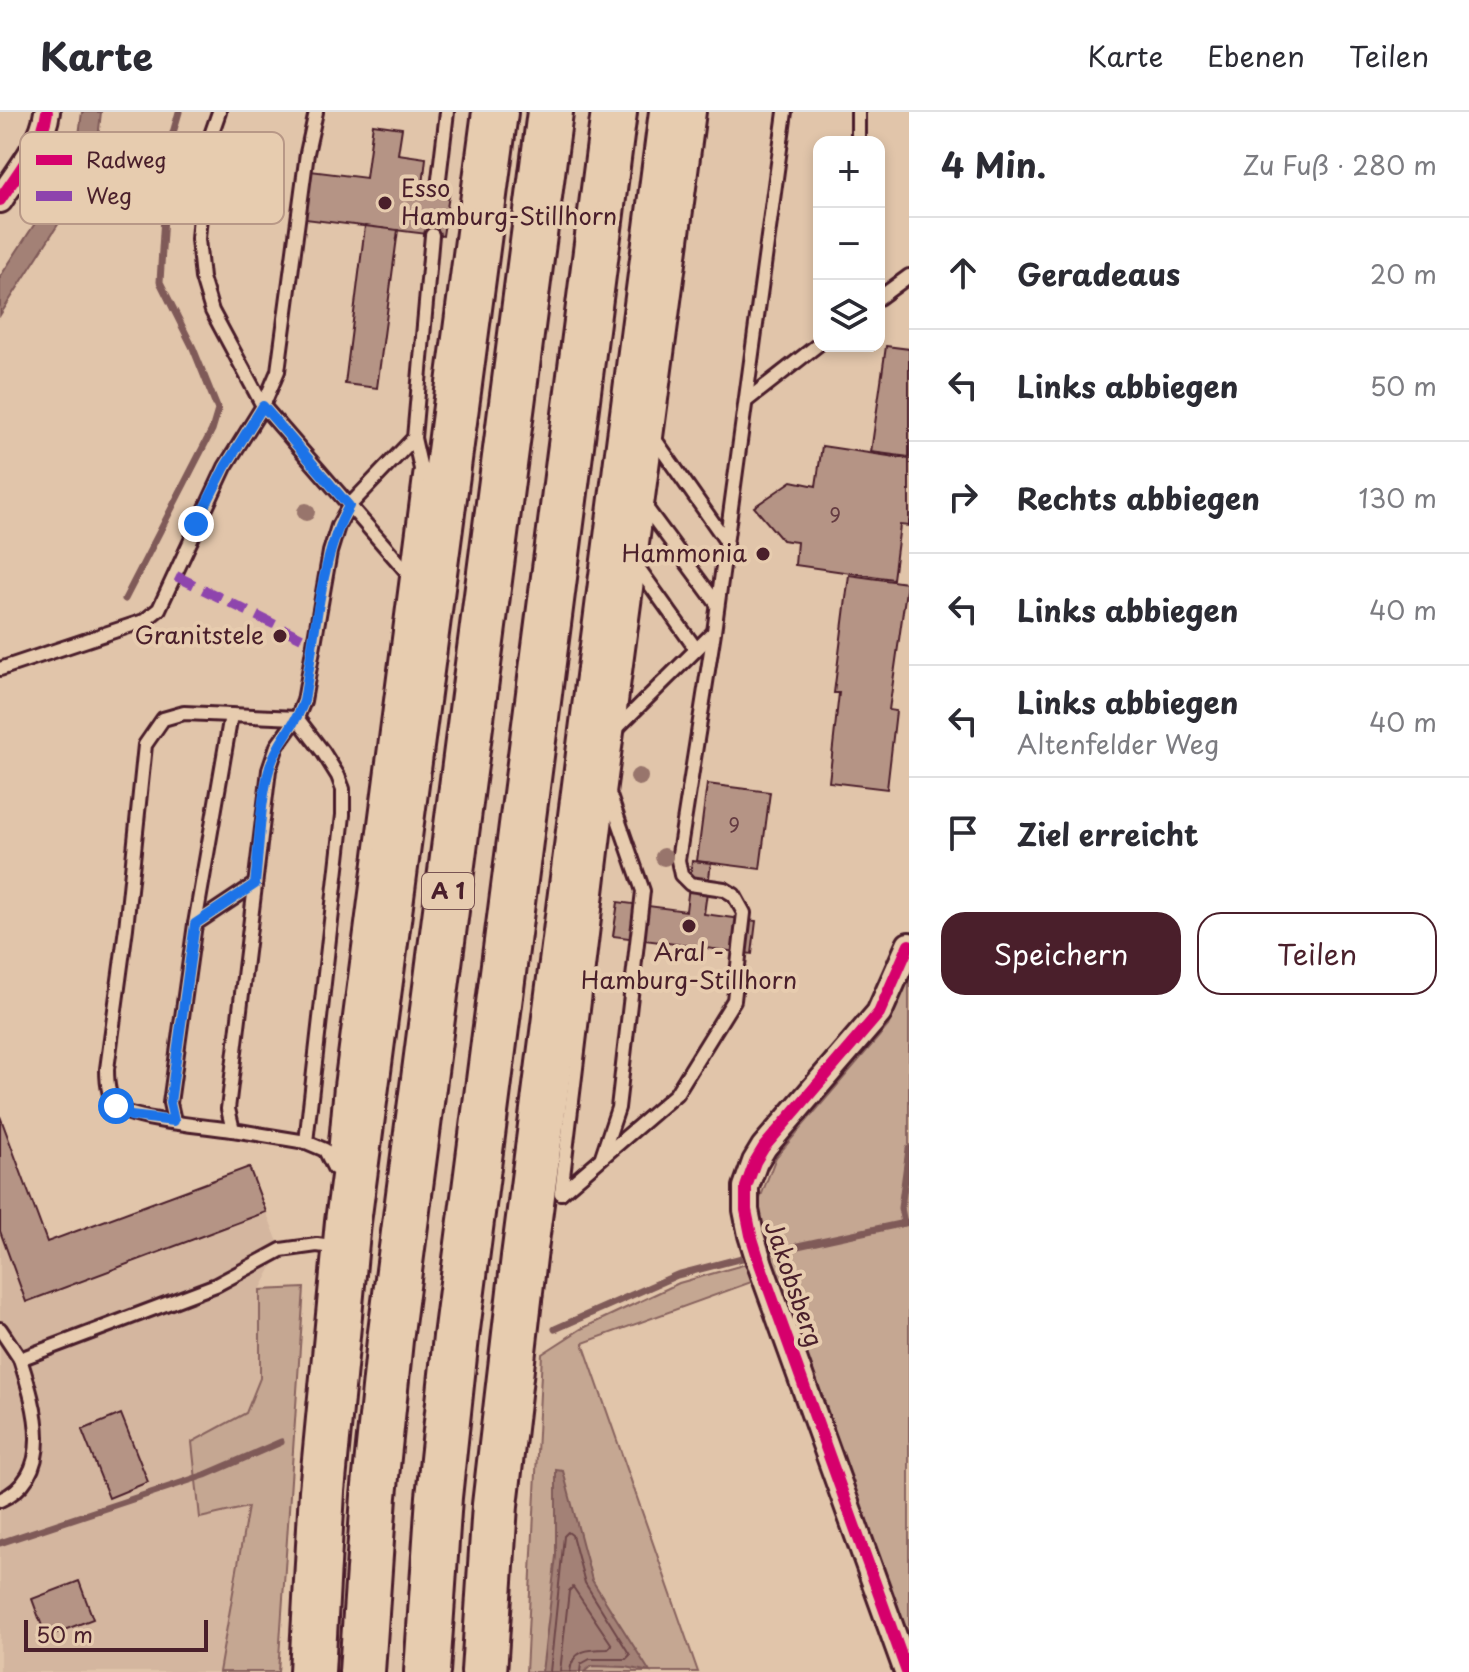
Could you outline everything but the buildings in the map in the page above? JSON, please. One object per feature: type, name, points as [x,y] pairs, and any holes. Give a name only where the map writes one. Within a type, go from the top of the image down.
[{"type":"highway","points":[[312,1672],[322,1491],[347,1235],[495,112]]},
{"type":"highway","name":"A 1","points":[[362,1672],[374,1496],[390,1340],[550,112]]},
{"type":"highway","points":[[427,1672],[439,1497],[456,1337],[614,112]]},
{"type":"highway","points":[[484,1672],[495,1505],[524,1257],[672,112]]},
{"type":"highway","points":[[320,1155],[347,1235]]},
{"type":"highway","points":[[524,1257],[561,1193]]},
{"type":"street","points":[[40,132],[47,112]]},
{"type":"street","points":[[0,200],[20,169]]},
{"type":"street","name":"Jakobsberg","points":[[907,1672],[760,1264],[751,1235],[746,1187],[764,1147],[879,1013],[909,945]]},
{"type":"lane","points":[[212,132],[219,112]]},
{"type":"lane","points":[[0,669],[144,621],[159,609],[176,576],[196,524],[225,467],[263,406],[278,371],[307,153],[316,112]]},
{"type":"lane","points":[[438,187],[447,112]]},
{"type":"lane","points":[[561,1193],[609,793],[699,112]]},
{"type":"lane","points":[[561,1193],[676,1094],[734,1000],[744,913],[734,895],[724,889],[690,884],[681,875],[678,860],[714,632],[785,112]]},
{"type":"lane","points":[[858,112],[858,136]]},
{"type":"lane","points":[[199,224],[202,278],[212,311],[263,406],[408,573]]},
{"type":"lane","points":[[320,1155],[341,1086],[421,469],[414,438],[432,235]]},
{"type":"lane","points":[[885,294],[909,276]]},
{"type":"lane","points":[[746,401],[813,349]]},
{"type":"lane","points":[[233,1130],[228,1109],[269,770],[277,746],[297,718],[304,701],[330,552],[338,526],[349,506],[414,438]]},
{"type":"lane","points":[[656,441],[726,541]]},
{"type":"lane","points":[[647,509],[717,604]]},
{"type":"lane","points":[[639,569],[696,649]]},
{"type":"lane","points":[[619,726],[714,632]]},
{"type":"lane","points":[[184,713],[297,718],[323,752],[343,789],[320,1155],[233,1130],[131,1116],[116,1106],[108,1085],[107,1069],[126,928],[145,745],[163,719],[184,713]]},
{"type":"lane","points":[[174,1121],[170,1103],[195,924],[231,715]]},
{"type":"lane","points":[[601,1159],[618,1108],[643,891],[609,793]]},
{"type":"lane","points":[[195,924],[255,884]]},
{"type":"lane","points":[[20,1359],[216,1285],[281,1250],[317,1245],[347,1235]]},
{"type":"lane","points":[[0,1329],[20,1359],[38,1423],[35,1457],[24,1480],[10,1495],[0,1500]]},
{"type":"shaded area","points":[[909,978],[909,1650],[777,1272],[763,1240],[758,1204],[776,1157],[888,1026]]},
{"type":"shaded area","points":[[0,1116],[47,1242],[249,1167],[281,1250],[260,1290],[260,1378],[246,1413],[248,1506],[219,1672],[0,1672]]},
{"type":"shaded area","points":[[750,1263],[757,1280],[583,1343],[698,1672],[526,1672],[542,1354],[581,1329],[679,1283]]},
{"type":"shaded area","points":[[304,1288],[278,1672],[219,1672],[248,1507],[200,1518],[192,1442],[246,1413],[260,1378],[260,1290]]},
{"type":"water","points":[[82,112],[101,112],[99,132],[79,132]]},
{"type":"water","points":[[35,224],[58,224],[0,315],[0,277]]},
{"type":"water","points":[[556,1470],[563,1471],[592,1580],[650,1672],[626,1667],[591,1666],[584,1672],[542,1672],[556,1556]]},
{"type":"waterway","points":[[173,132],[179,112]]},
{"type":"waterway","points":[[125,599],[212,430],[218,410],[193,348],[160,282],[164,224]]},
{"type":"waterway","points":[[904,1223],[901,1208],[909,1149]]},
{"type":"waterway","points":[[555,1329],[677,1275],[909,1222]]},
{"type":"waterway","points":[[0,1543],[205,1475],[281,1442]]},
{"type":"marked path","points":[[176,576],[314,644]]},
{"type":"cycle path","points":[[41,132],[47,112]]},
{"type":"cycle path","points":[[0,200],[20,170]]},
{"type":"cycle path","points":[[907,1672],[760,1264],[746,1210],[746,1187],[764,1147],[879,1013],[909,945]]},
{"type":"place","name":"Esso Hamburg-Stillhorn","points":[[385,203]]},
{"type":"place","name":"Hammonia","points":[[763,554]]},
{"type":"place","name":"Granitstele","points":[[280,636]]},
{"type":"place","name":"Aral - Hamburg-Stillhorn","points":[[689,926]]},
{"type":"route","points":[[116,1106],[131,1116],[174,1121],[170,1103],[195,924],[255,884],[269,770],[277,746],[297,718],[304,701],[330,552],[338,526],[349,506],[263,406],[225,467],[196,524]]}]
